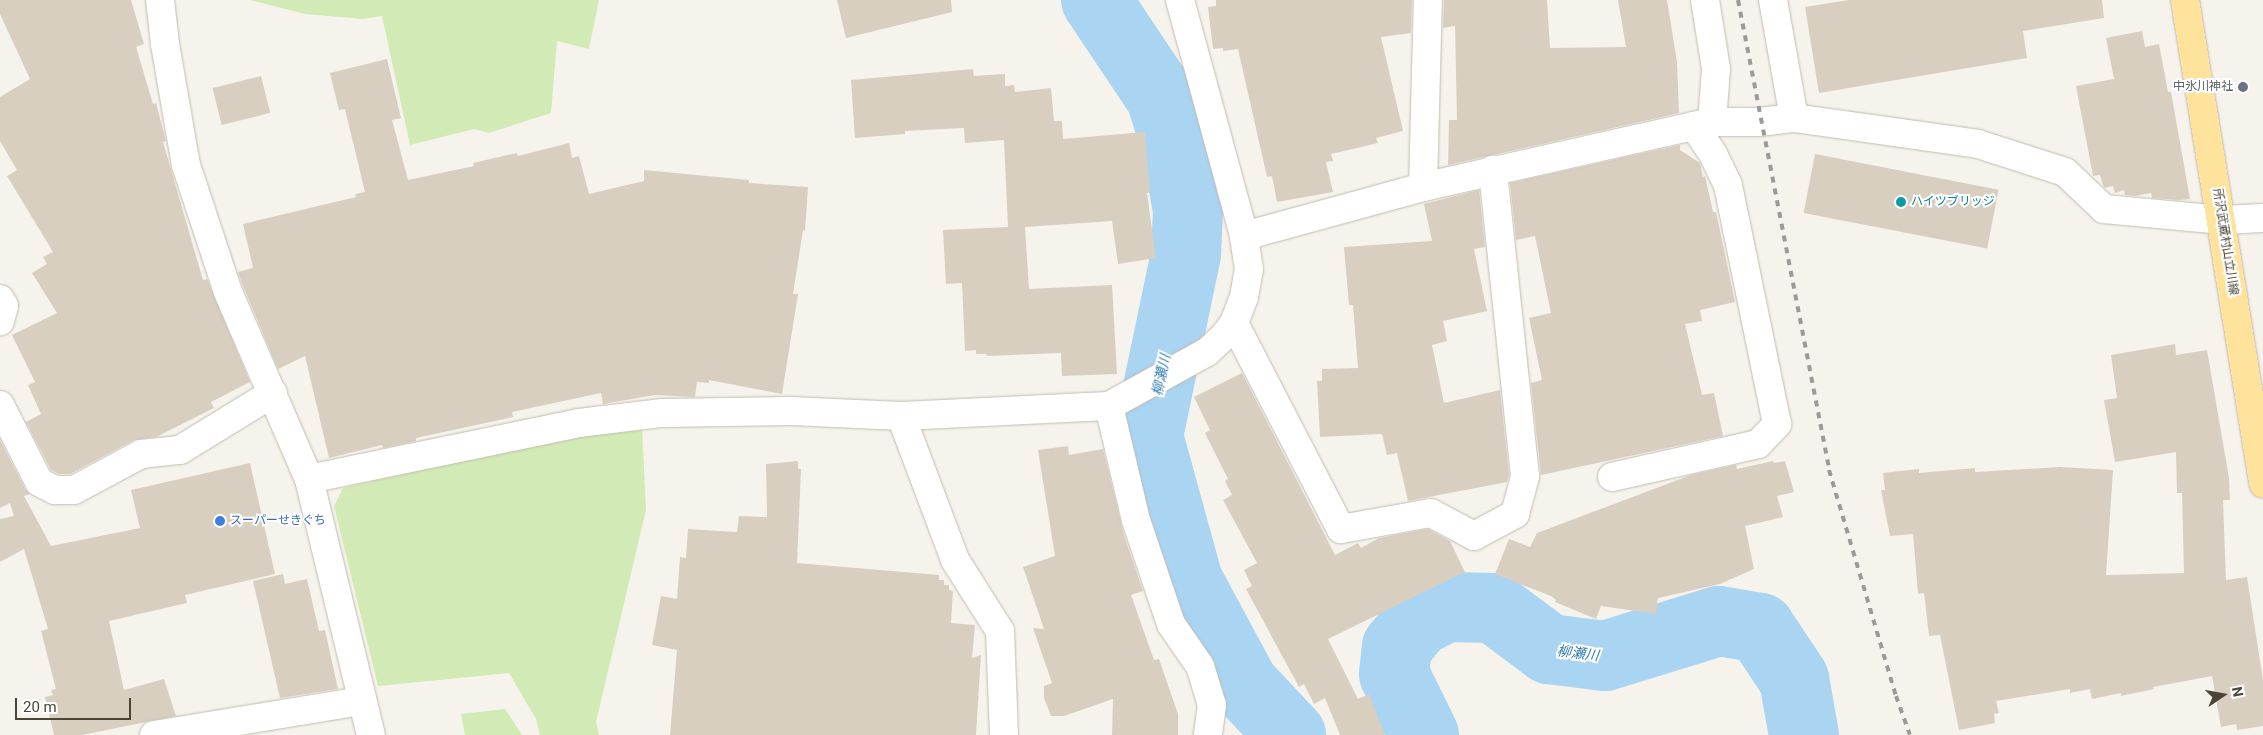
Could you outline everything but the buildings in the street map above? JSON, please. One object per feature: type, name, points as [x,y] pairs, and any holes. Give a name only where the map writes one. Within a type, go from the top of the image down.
[{"type":"main road","name":"所沢武蔵村山立川線","points":[[2185,0],[2222,220],[2263,484]]},
{"type":"street","points":[[160,0],[165,44],[186,165],[228,292],[309,479],[361,701],[371,735]]},
{"type":"street","points":[[309,479],[578,423],[662,413],[791,411],[901,416],[1119,400],[1207,352],[1234,323],[1244,297],[1249,269],[1244,236],[1180,0]]},
{"type":"street","points":[[1423,187],[1428,0]]},
{"type":"street","points":[[1612,477],[1758,444],[1777,424],[1728,185],[1713,154],[1703,124],[1716,69],[1705,0]]},
{"type":"street","points":[[1773,0],[1794,118]]},
{"type":"street","points":[[1244,236],[1423,187],[1703,124],[1760,122],[1794,118],[1978,144],[2065,172],[2104,209],[2222,220],[2263,218]]},
{"type":"street","points":[[1234,323],[1341,529],[1431,513],[1474,536],[1516,514],[1525,476],[1493,170]]},
{"type":"street","points":[[0,299],[4,306],[0,321]]},
{"type":"street","points":[[0,405],[39,482],[55,490],[74,490],[141,454],[180,450],[273,393]]},
{"type":"street","points":[[1119,400],[1136,520],[1171,624],[1200,666],[1212,705],[1208,735]]},
{"type":"street","points":[[901,416],[955,560],[1000,631],[1004,735]]},
{"type":"street","points":[[154,735],[361,701]]},
{"type":"green space","points":[[250,0],[599,0],[589,49],[557,41],[551,113],[489,133],[474,129],[410,145],[382,16],[363,19],[305,14]]},
{"type":"green space","points":[[642,427],[646,510],[596,722],[599,735],[540,735],[536,719],[509,673],[378,686],[334,506],[343,488],[558,437]]},
{"type":"green space","points":[[505,709],[522,735],[465,735],[461,714]]},
{"type":"waterway","name":"柳瀬川","points":[[1096,0],[1161,97],[1177,149],[1188,210],[1186,254],[1148,436],[1188,581],[1244,685],[1291,735]]},
{"type":"waterway","name":"柳瀬川","points":[[1424,735],[1394,674],[1397,647],[1417,622],[1447,607],[1494,608],[1549,649],[1605,656],[1719,621],[1760,628],[1794,679],[1804,735]]},
{"type":"railway","points":[[1738,0],[1829,470],[1896,696],[1910,735]]},
{"type":"place","name":"中氷川神社","points":[[2243,87]]},
{"type":"place","name":"ハイツブリッジ","points":[[1901,202]]},
{"type":"place","name":"スーパーせきぐち","points":[[220,521]]}]
